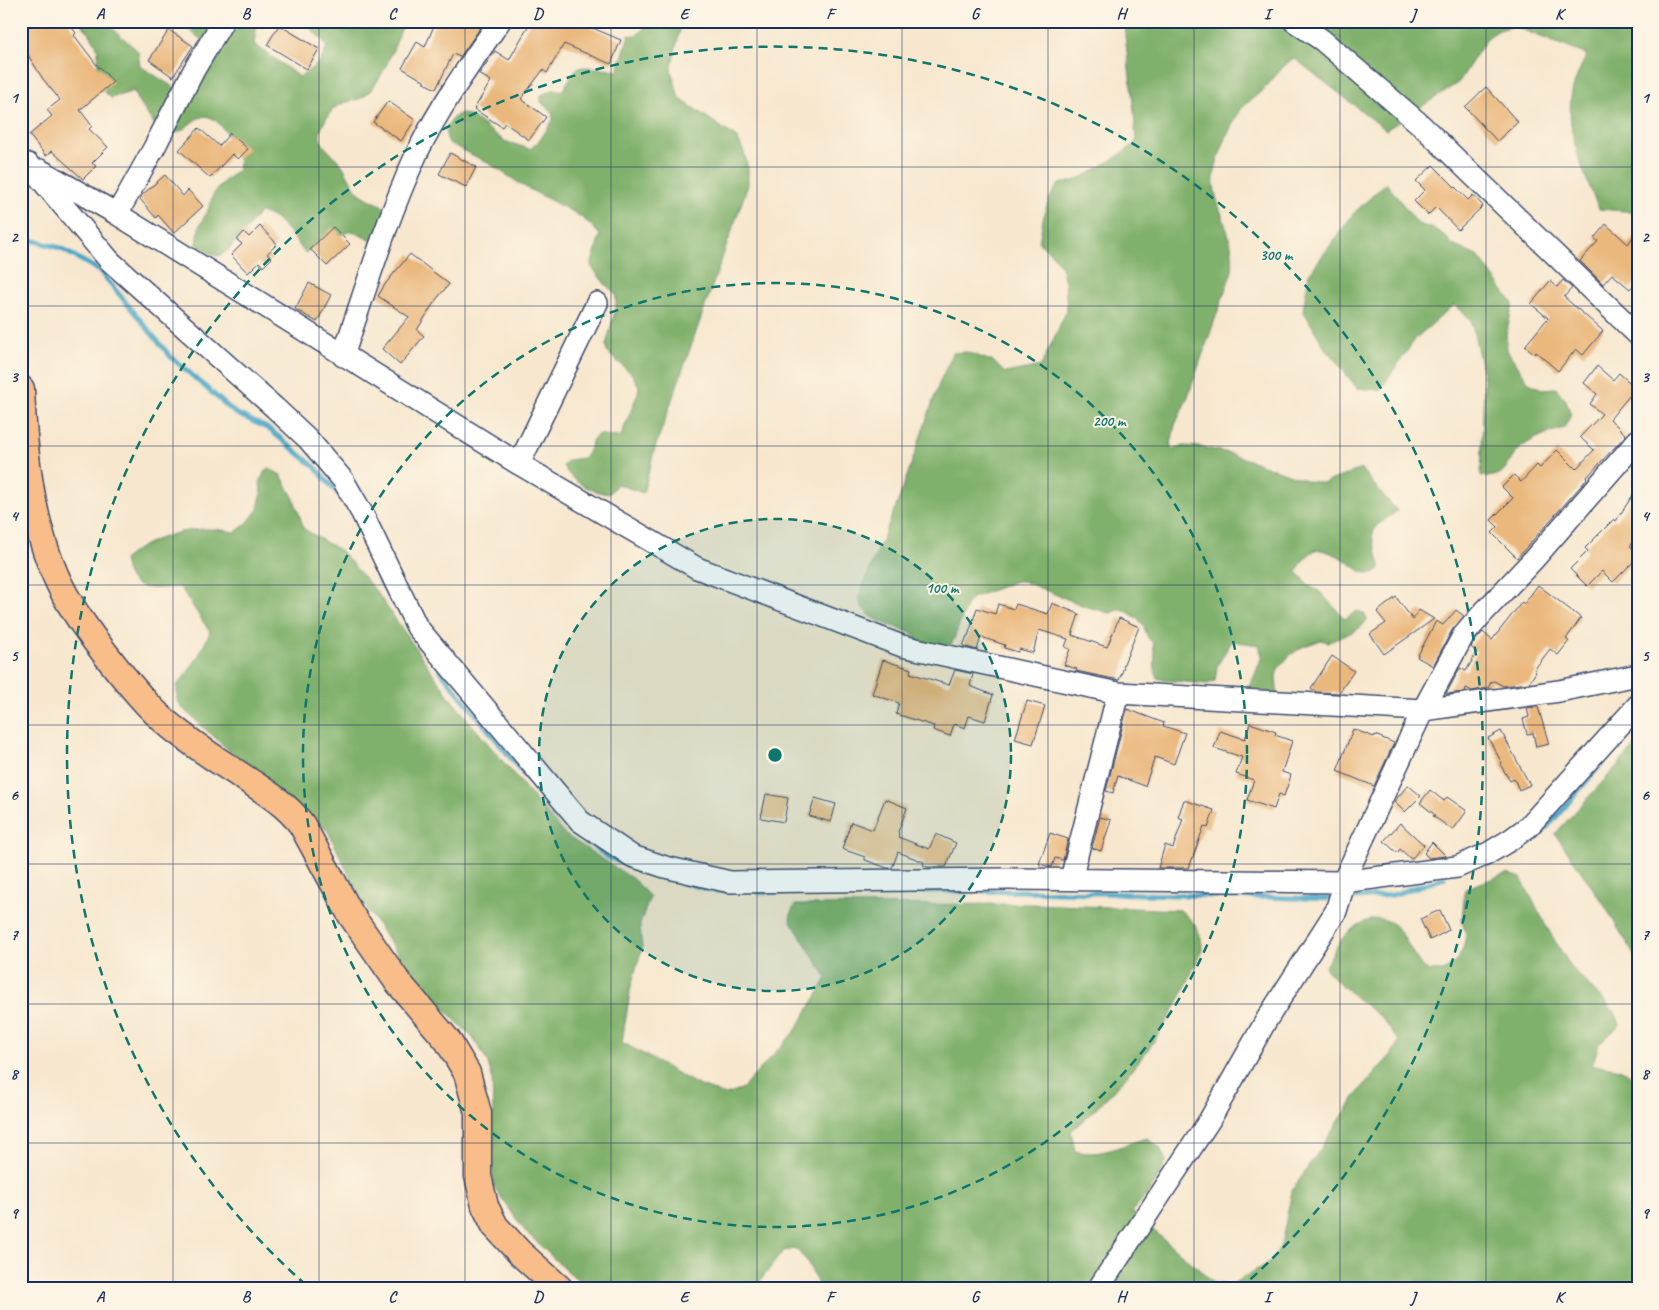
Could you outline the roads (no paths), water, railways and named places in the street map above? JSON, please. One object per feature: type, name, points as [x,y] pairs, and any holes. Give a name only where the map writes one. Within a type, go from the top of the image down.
[{"type":"main road","points":[[21,389],[28,470],[42,541],[65,595],[92,638],[150,706],[176,731],[280,802],[293,813],[302,825],[318,851],[351,915],[397,981],[448,1041],[467,1073],[478,1113],[478,1176],[485,1206],[495,1226],[520,1253],[560,1289]]},
{"type":"street","points":[[117,214],[154,148],[194,70],[223,21]]},
{"type":"street","points":[[343,356],[394,209],[418,152],[438,114],[500,21]]},
{"type":"street","points":[[1294,21],[1322,40],[1421,125],[1638,334]]},
{"type":"street","points":[[25,163],[117,214],[519,464],[697,568],[902,646],[1118,693],[1423,710],[1558,691],[1638,675]]},
{"type":"street","points":[[25,163],[110,261],[275,408],[308,440],[343,480],[362,513],[417,627],[580,821],[632,856],[664,867],[730,882],[1070,879],[1340,895],[1457,866],[1486,854],[1510,840],[1528,827],[1638,705]]},
{"type":"street","points":[[519,464],[598,303]]},
{"type":"street","points":[[1098,1289],[1209,1121],[1340,895],[1423,710],[1448,660],[1463,636],[1638,440]]},
{"type":"street","points":[[1070,879],[1118,693]]},
{"type":"waterway","points":[[21,237],[60,248],[100,271],[170,356],[235,413],[269,429],[315,467],[341,497]]},
{"type":"waterway","points":[[368,548],[380,581],[397,608]]},
{"type":"waterway","points":[[440,670],[538,792],[565,819]]},
{"type":"waterway","points":[[1490,863],[1520,850],[1542,833],[1638,722]]},
{"type":"waterway","points":[[574,828],[582,836],[576,833],[608,857],[640,871],[715,891],[730,891]]},
{"type":"waterway","points":[[1345,899],[1392,895],[1444,878]]},
{"type":"waterway","points":[[758,892],[1024,891],[1334,899]]}]
